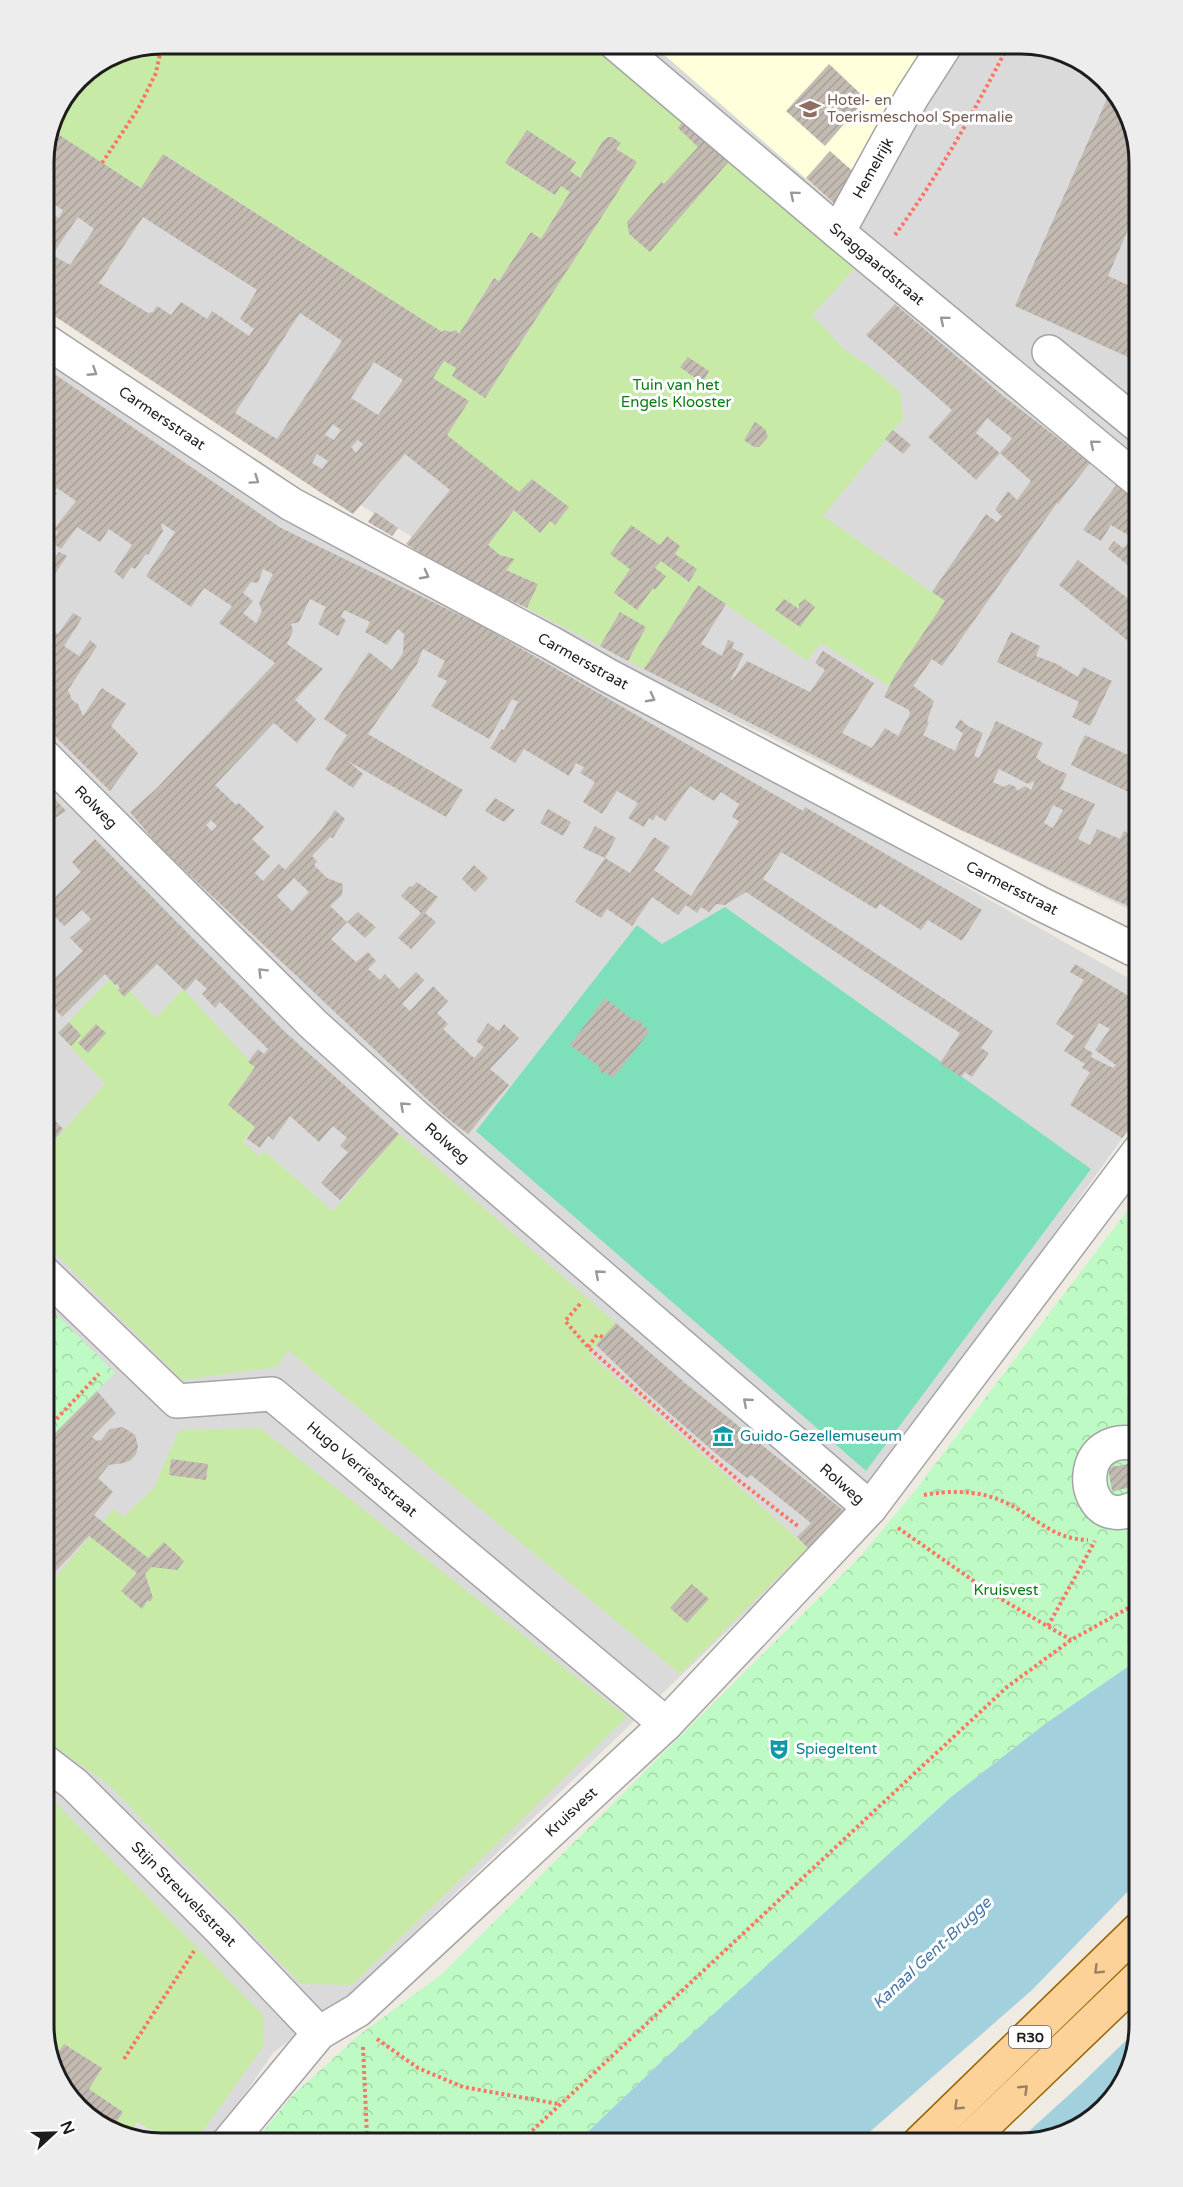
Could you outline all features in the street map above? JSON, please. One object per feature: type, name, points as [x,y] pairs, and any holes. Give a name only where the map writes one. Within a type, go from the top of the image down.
[{"type":"main road","name":"R30","points":[[930,2133],[1129,1940]]},
{"type":"main road","name":"R30","points":[[977,2133],[1129,1988]]},
{"type":"street","name":"Snaggaardstraat","points":[[628,54],[838,232],[1129,472]]},
{"type":"street","name":"Hemelrijk","points":[[838,232],[912,97],[940,54]]},
{"type":"street","name":"Carmersstraat","points":[[54,347],[291,504],[551,643],[606,675],[1041,904],[1129,947]]},
{"type":"street","points":[[1049,352],[1129,417]]},
{"type":"street","name":"Rolweg","points":[[54,766],[313,1024],[416,1117],[870,1508]]},
{"type":"street","name":"Kruisvest","points":[[236,2133],[319,2033],[360,2019],[666,1724],[870,1508],[1129,1166]]},
{"type":"street","name":"Hugo Verrieststraat","points":[[54,1283],[177,1401],[272,1394],[666,1724]]},
{"type":"street","points":[[1129,1442],[1109,1444],[1094,1456],[1089,1476],[1096,1502],[1110,1512],[1129,1510]]},
{"type":"street","name":"Stijn Streuvelsstraat","points":[[54,1769],[74,1784],[219,1928],[319,2033]]},
{"type":"path","points":[[102,163],[138,109],[156,73],[160,54]]},
{"type":"path","points":[[874,262],[920,201],[975,111],[1004,54]]},
{"type":"path","points":[[586,1297],[565,1321],[588,1347],[738,1480],[799,1527]]},
{"type":"path","points":[[588,1347],[597,1335],[603,1337]]},
{"type":"path","points":[[54,1422],[124,1351]]},
{"type":"path","points":[[922,1496],[944,1492],[966,1492],[988,1496],[1014,1506],[1061,1536],[1096,1541],[1048,1626]]},
{"type":"path","points":[[870,1508],[991,1593],[1071,1640]]},
{"type":"path","points":[[530,2133],[1007,1687],[1071,1640],[1129,1608]]},
{"type":"path","points":[[124,2059],[188,1961]]},
{"type":"path","points":[[360,2019],[418,2068],[463,2087],[560,2104]]},
{"type":"path","points":[[360,2019],[367,2133]]},
{"type":"shaded area","points":[[154,54],[1029,54],[1069,65],[1081,72],[1107,96],[1121,120],[1129,154],[1129,909],[956,828],[600,654],[54,314],[54,154],[65,114],[85,85],[114,65]]},
{"type":"shaded area","name":"Hotel- en Toerismeschool Spermalie","points":[[663,54],[927,54],[835,204]]},
{"type":"shaded area","points":[[54,366],[285,521],[593,677],[1129,978],[1129,1129],[863,1500],[357,1988],[273,2053],[218,2133],[154,2133],[114,2122],[96,2111],[76,2091],[62,2067],[56,2046],[54,2033]]},
{"type":"shaded area","points":[[137,2122],[156,2133],[141,2131],[133,2129]]},
{"type":"green space","name":"Tuin van het Engels Klooster","points":[[154,54],[604,54],[855,268],[812,315],[845,350],[873,369],[900,392],[903,419],[823,516],[945,601],[889,686],[821,643],[807,661],[698,585],[644,669],[527,608],[537,584],[506,570],[514,559],[500,555],[488,545],[514,510],[540,533],[550,521],[555,525],[569,507],[533,479],[519,492],[447,435],[469,401],[433,378],[444,361],[456,368],[452,376],[485,398],[637,162],[616,149],[620,143],[612,137],[603,141],[580,178],[570,171],[575,163],[526,131],[505,163],[554,195],[561,186],[570,192],[541,239],[531,232],[499,281],[493,278],[459,334],[456,330],[442,332],[164,154],[141,188],[58,135],[68,108],[85,85],[108,68],[127,60]]},
{"type":"green space","points":[[725,907],[1091,1169],[866,1471],[476,1131],[637,925],[662,944]]},
{"type":"green space","points":[[110,979],[124,996],[130,991],[156,1018],[183,989],[255,1067],[228,1104],[255,1127],[243,1141],[259,1157],[264,1151],[333,1211],[399,1134],[616,1323],[589,1354],[808,1548],[680,1674],[288,1350],[277,1367],[182,1380],[54,1252],[54,1135],[57,1138],[105,1084],[58,1033]]},
{"type":"green space","name":"Kruisvest","points":[[1129,1208],[1129,1666],[1045,1724],[951,1797],[586,2133],[262,2133],[291,2097],[358,2036],[442,1974],[859,1558],[914,1492]]},
{"type":"green space","points":[[54,1312],[115,1373],[54,1434]]},
{"type":"green space","points":[[260,1428],[627,1717],[352,1985],[301,1984],[108,1784],[54,1746],[54,1579],[113,1509],[123,1517],[154,1488],[179,1430]]},
{"type":"green space","points":[[56,1803],[264,2016],[263,2047],[201,2133],[156,2133],[137,2122],[133,2129],[116,2123],[123,2112],[89,2089],[101,2068],[64,2044],[58,2053],[54,2033],[54,1808]]},
{"type":"water","name":"Kanaal Gent-Brugge","points":[[1129,1666],[1129,1890],[1031,1991],[868,2133],[586,2133],[951,1797],[1045,1724]]},
{"type":"water","points":[[1128,2039],[1118,2073],[1098,2102],[1063,2125],[1027,2133]]},
{"type":"building","points":[[829,64],[866,99],[825,146],[786,111]]},
{"type":"building","points":[[1108,97],[1121,120],[1129,154],[1129,227],[1108,276],[1129,285],[1129,357],[1015,306]]},
{"type":"building","points":[[684,120],[730,160],[650,252],[629,234],[627,222],[661,182],[664,184],[698,147],[678,128]]},
{"type":"building","points":[[527,130],[576,162],[570,171],[580,178],[603,141],[612,137],[621,143],[616,149],[637,162],[485,398],[452,376],[456,368],[444,361],[433,378],[469,401],[447,435],[519,492],[532,479],[569,507],[555,525],[550,521],[540,533],[514,510],[488,545],[500,555],[515,559],[506,570],[538,584],[527,608],[458,577],[406,544],[450,490],[405,454],[353,514],[54,316],[54,256],[70,265],[94,229],[78,217],[54,252],[54,215],[59,218],[63,210],[54,204],[54,154],[58,134],[141,188],[163,154],[442,332],[456,330],[459,334],[494,278],[499,281],[531,232],[541,239],[570,192],[561,186],[555,195],[505,163]],"holes":[[[143,217],[257,290],[240,319],[254,329],[249,336],[212,311],[207,319],[181,302],[171,315],[157,306],[153,312],[148,313],[99,283]],[[300,313],[342,341],[277,439],[235,413]],[[374,362],[403,380],[378,415],[351,398]],[[333,424],[341,430],[334,440],[325,435]],[[358,440],[363,444],[356,453],[351,447]],[[317,454],[328,461],[322,469],[312,463]]]},
{"type":"building","points":[[830,151],[856,174],[835,204],[806,178]]},
{"type":"building","points":[[895,304],[1003,396],[1090,463],[1057,503],[942,666],[932,659],[913,686],[934,701],[927,721],[929,723],[923,735],[955,751],[963,733],[955,728],[960,719],[968,726],[983,733],[974,756],[979,758],[996,721],[1043,743],[1036,757],[1043,763],[1067,774],[1060,789],[1095,804],[1078,839],[1090,845],[1097,829],[1120,839],[1124,831],[1129,833],[1129,906],[957,828],[644,669],[698,585],[726,604],[701,644],[722,656],[728,640],[734,642],[732,648],[744,654],[732,680],[747,661],[810,692],[825,670],[815,663],[823,651],[874,683],[842,733],[872,748],[885,728],[898,736],[910,714],[909,710],[884,697],[895,675],[945,601],[932,592],[986,514],[997,522],[1002,516],[995,510],[1008,491],[1017,500],[1031,481],[1000,453],[976,480],[928,437],[952,410],[866,335]],"holes":[[[987,418],[1012,438],[1000,453],[976,433]],[[999,769],[1028,784],[1035,781],[1031,790],[1025,786],[1017,791],[1016,787],[1009,784],[1004,787],[993,782]],[[1053,805],[1063,810],[1053,828],[1044,823]]]},
{"type":"building","points":[[688,357],[709,371],[702,383],[680,367]]},
{"type":"building","points":[[54,374],[281,528],[480,625],[803,811],[805,807],[982,910],[962,941],[928,920],[921,930],[880,904],[876,909],[781,852],[763,879],[993,1031],[981,1048],[989,1053],[972,1077],[965,1072],[961,1077],[940,1063],[960,1033],[746,892],[725,905],[716,904],[709,912],[701,907],[697,913],[686,905],[678,915],[652,897],[632,926],[607,909],[601,918],[575,902],[605,858],[630,873],[654,837],[670,847],[654,870],[691,896],[739,821],[732,817],[739,804],[721,792],[714,801],[690,786],[665,821],[656,815],[653,821],[649,818],[644,827],[628,818],[638,803],[617,791],[602,814],[583,802],[595,782],[580,773],[584,767],[576,763],[569,776],[524,749],[515,763],[490,748],[502,729],[504,730],[518,702],[512,699],[489,739],[431,706],[447,681],[437,676],[445,661],[423,649],[417,664],[368,734],[463,790],[446,817],[348,761],[363,774],[353,788],[325,769],[347,735],[324,719],[369,652],[392,670],[403,653],[404,634],[398,629],[387,645],[365,632],[370,622],[344,610],[341,617],[346,620],[338,636],[318,624],[326,607],[310,599],[299,622],[291,624],[293,631],[287,644],[323,669],[295,700],[316,719],[297,743],[274,723],[215,785],[236,805],[239,803],[264,827],[252,839],[270,856],[255,873],[263,881],[279,864],[285,870],[322,829],[335,810],[345,819],[333,838],[330,837],[312,856],[317,861],[314,865],[327,878],[343,884],[342,895],[330,906],[347,922],[331,939],[356,962],[368,952],[376,961],[368,969],[380,980],[385,974],[399,989],[416,972],[424,980],[402,1004],[410,1011],[433,986],[448,1001],[437,1013],[448,1024],[443,1029],[474,1058],[484,1047],[476,1041],[488,1023],[499,1031],[504,1024],[519,1038],[490,1069],[509,1085],[468,1134],[446,1117],[159,846],[130,812],[156,789],[275,663],[219,623],[232,606],[204,588],[191,607],[146,576],[175,532],[161,523],[163,531],[148,555],[146,554],[135,569],[131,567],[123,579],[114,572],[132,545],[109,529],[100,542],[77,527],[61,549],[54,544],[54,538],[58,532],[54,529],[76,501],[57,488],[55,492],[57,493],[54,497]],"holes":[[[263,569],[273,574],[259,603],[262,611],[256,623],[243,613],[253,601],[243,593],[251,582],[258,583]],[[211,820],[217,826],[212,831],[206,825]],[[294,878],[309,892],[292,911],[277,896]]]},
{"type":"building","points":[[755,422],[765,429],[768,437],[759,447],[754,447],[744,440]]},
{"type":"building","points":[[893,430],[911,445],[903,454],[885,439]]},
{"type":"building","points":[[1117,484],[1129,494],[1129,536],[1111,525],[1101,541],[1083,530]]},
{"type":"building","points":[[375,512],[398,528],[392,536],[368,522]]},
{"type":"building","points":[[631,525],[660,545],[667,536],[680,546],[675,554],[697,569],[689,582],[661,561],[655,568],[666,576],[655,590],[653,588],[637,610],[614,593],[630,569],[610,554]]},
{"type":"building","points":[[1114,541],[1123,548],[1129,542],[1129,566],[1108,549]]},
{"type":"building","points":[[59,552],[67,556],[54,575],[54,559]]},
{"type":"building","points":[[1078,560],[1129,599],[1129,642],[1059,585]]},
{"type":"building","points":[[784,599],[799,609],[799,604],[805,599],[815,607],[800,627],[775,610]]},
{"type":"building","points":[[620,612],[646,627],[628,661],[600,646]]},
{"type":"building","points":[[73,613],[82,618],[64,646],[79,656],[90,640],[97,646],[68,690],[83,716],[102,688],[126,704],[111,726],[138,753],[110,791],[54,735],[54,631],[58,634]]},
{"type":"building","points":[[1011,632],[1040,646],[1036,656],[1057,664],[1078,677],[1083,667],[1112,681],[1090,726],[1072,717],[1079,702],[997,662]]},
{"type":"building","points":[[1085,735],[1129,755],[1129,792],[1071,765]]},
{"type":"building","points":[[54,798],[66,811],[54,819]]},
{"type":"building","points":[[495,798],[515,810],[504,822],[485,811]]},
{"type":"building","points":[[548,809],[571,822],[563,836],[540,823]]},
{"type":"building","points":[[595,826],[616,838],[605,858],[583,848]]},
{"type":"building","points":[[95,839],[285,1032],[399,1134],[340,1200],[321,1183],[348,1152],[340,1146],[347,1138],[333,1126],[319,1142],[290,1116],[273,1140],[268,1136],[260,1148],[247,1139],[255,1127],[228,1105],[255,1067],[248,1062],[258,1049],[264,1054],[268,1049],[220,1002],[215,1008],[202,994],[207,989],[196,979],[185,991],[157,964],[124,997],[118,990],[120,988],[117,984],[115,985],[105,974],[62,1017],[54,1008],[54,979],[83,951],[70,938],[91,919],[82,910],[64,926],[54,916],[54,898],[81,872],[72,862]]},
{"type":"building","points":[[474,865],[488,878],[475,892],[462,879]]},
{"type":"building","points":[[417,882],[438,897],[425,913],[436,922],[411,949],[398,938],[421,913],[401,896]]},
{"type":"building","points":[[358,912],[376,927],[365,938],[347,922]]},
{"type":"building","points":[[1075,964],[1129,996],[1129,1107],[1127,1110],[1129,1111],[1129,1129],[1122,1138],[1070,1105],[1090,1072],[1082,1068],[1085,1064],[1064,1051],[1074,1036],[1056,1024],[1084,980],[1070,972]],"holes":[[[1099,1023],[1110,1029],[1095,1050],[1116,1065],[1113,1068],[1091,1057],[1093,1053],[1084,1048]]]},
{"type":"building","points":[[605,998],[636,1022],[638,1019],[650,1031],[613,1078],[599,1071],[601,1068],[570,1045]]},
{"type":"building","points":[[69,1022],[81,1035],[71,1046],[58,1033]]},
{"type":"building","points":[[96,1024],[106,1033],[88,1053],[78,1043]]},
{"type":"building","points":[[54,1120],[63,1129],[56,1138],[54,1136]]},
{"type":"building","name":"Guido-Gezellemuseum","points":[[616,1323],[685,1383],[844,1511],[808,1548],[797,1537],[811,1523],[751,1475],[747,1478],[720,1457],[644,1391],[596,1345]]},
{"type":"building","points":[[97,1391],[116,1413],[92,1437],[97,1441],[101,1440],[110,1429],[123,1427],[135,1435],[138,1446],[131,1460],[109,1465],[98,1478],[113,1492],[94,1515],[148,1558],[164,1542],[184,1561],[177,1570],[151,1567],[145,1574],[153,1598],[150,1602],[148,1600],[142,1609],[121,1591],[137,1573],[89,1536],[54,1573],[54,1434]]},
{"type":"building","points":[[171,1459],[208,1464],[206,1480],[169,1475]]},
{"type":"building","points":[[1129,1464],[1129,1488],[1112,1491],[1108,1468]]},
{"type":"building","points":[[692,1584],[709,1599],[687,1623],[670,1608]]},
{"type":"building","points":[[64,2044],[102,2068],[89,2089],[123,2112],[116,2123],[85,2102],[68,2079],[58,2053]]},
{"type":"place","name":"Hotel- en Toerismeschool Spermalie","points":[[810,109]]},
{"type":"place","name":"Guido-Gezellemuseum","points":[[723,1436]]},
{"type":"place","name":"Spiegeltent","points":[[779,1749]]}]
